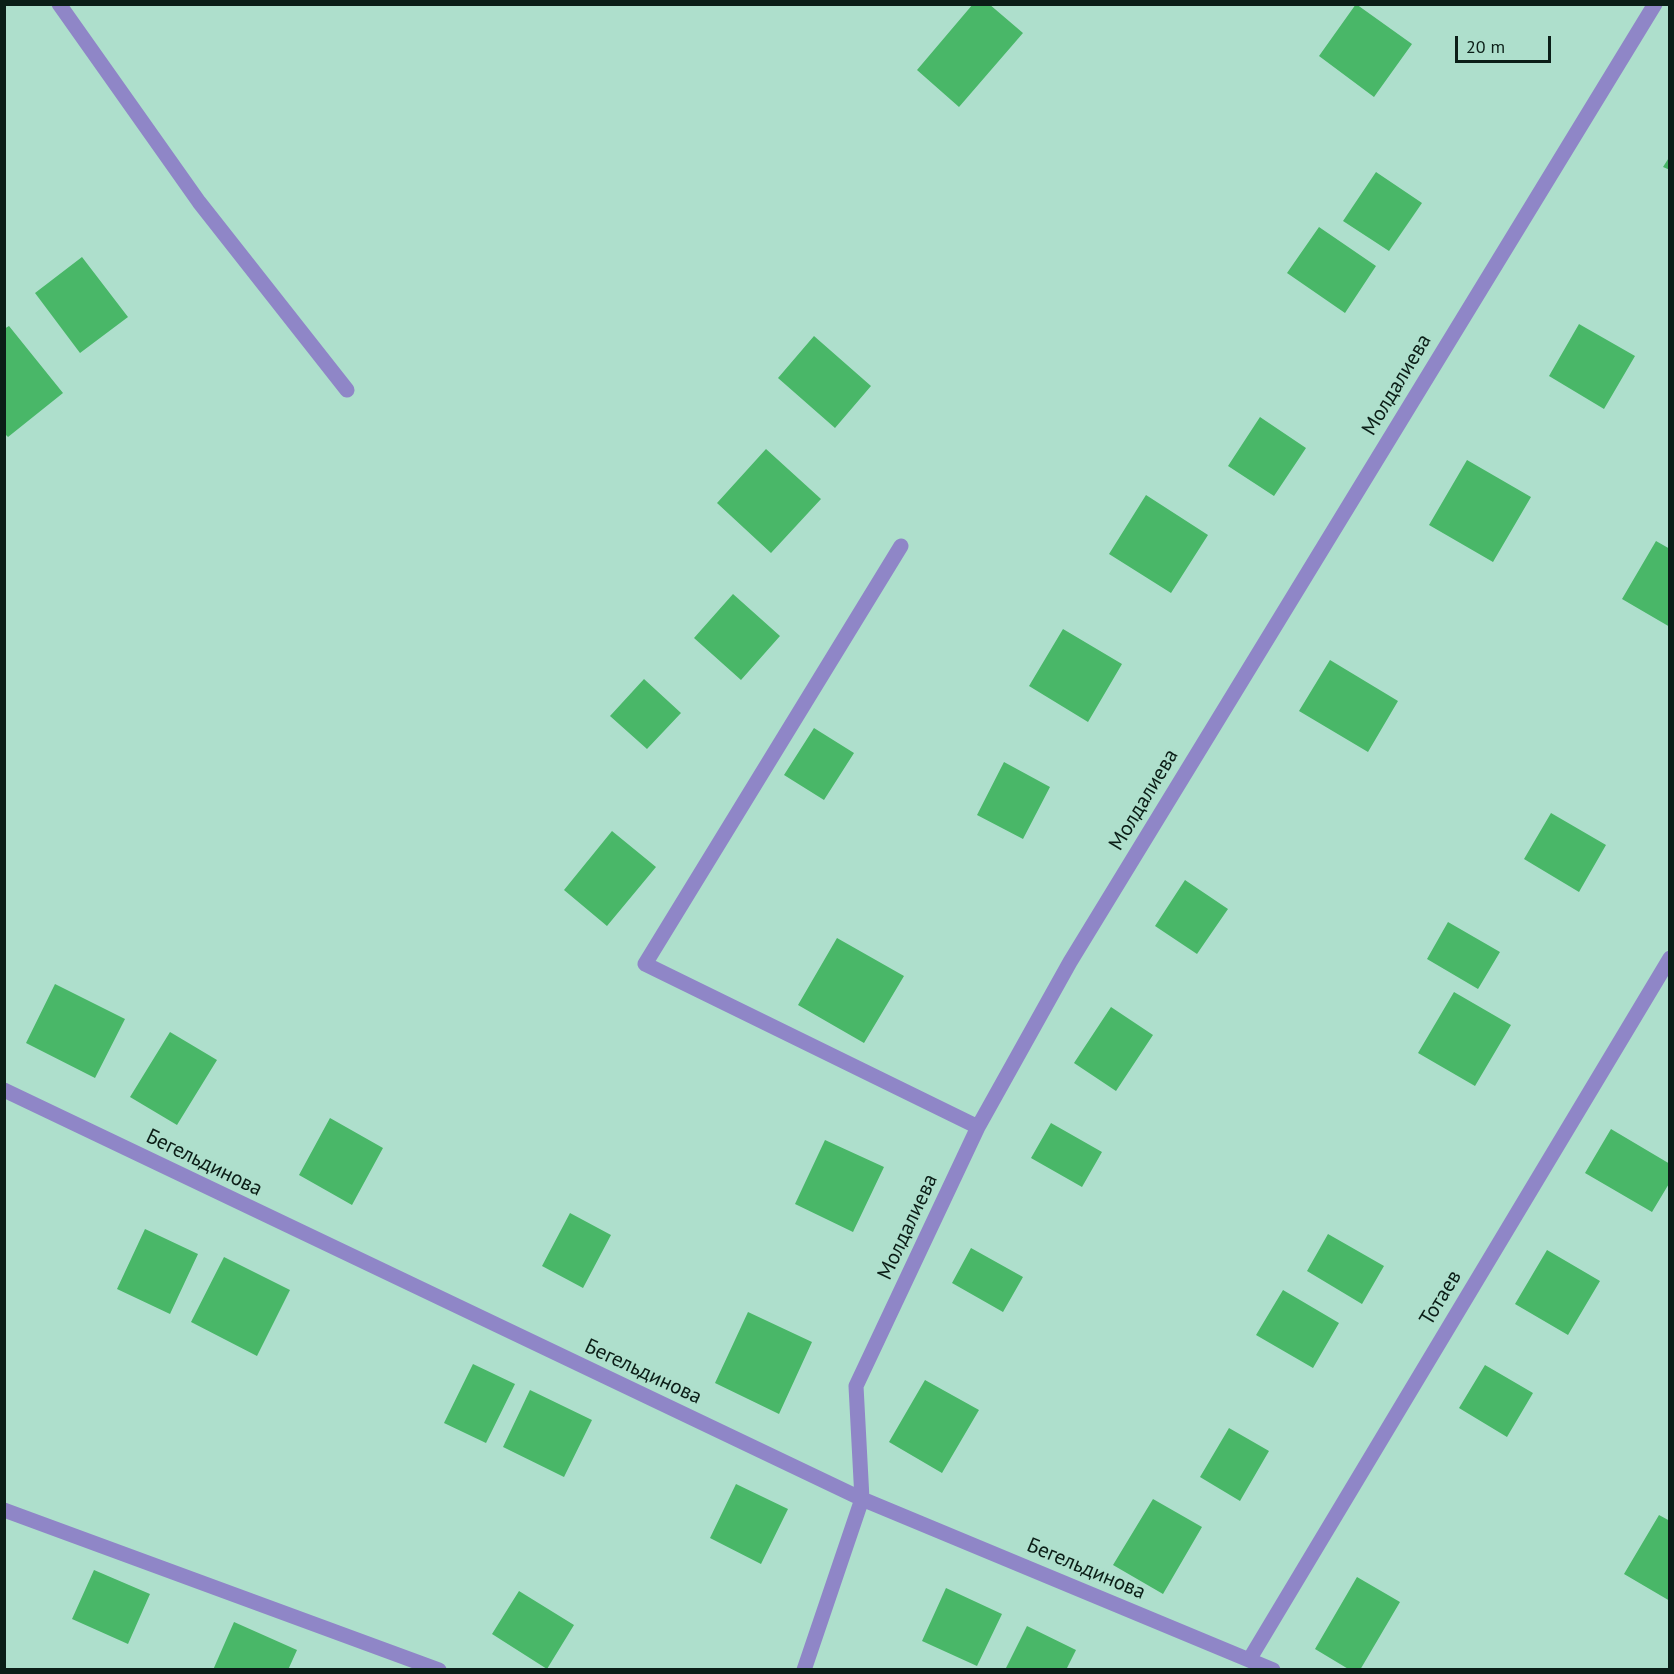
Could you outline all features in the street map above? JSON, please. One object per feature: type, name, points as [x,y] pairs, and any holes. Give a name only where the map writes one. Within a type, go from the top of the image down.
[{"type":"street","points":[[59,4],[199,202],[347,390]]},
{"type":"street","name":"Молдалиева","points":[[804,1670],[862,1500],[856,1386],[978,1127],[1070,962],[1655,4]]},
{"type":"street","points":[[901,546],[645,964],[978,1127]]},
{"type":"street","name":"Тотаев","points":[[1250,1660],[1670,958]]},
{"type":"street","name":"Бегельдинова","points":[[4,1090],[862,1500],[1273,1670]]},
{"type":"street","points":[[4,1510],[440,1670]]},
{"type":"building","points":[[973,4],[989,4],[1023,33],[959,107],[917,70]]},
{"type":"building","points":[[1356,4],[1412,44],[1374,97],[1319,56]]},
{"type":"building","points":[[1670,156],[1670,170],[1663,167]]},
{"type":"building","points":[[1376,172],[1422,203],[1389,251],[1343,221]]},
{"type":"building","points":[[1319,227],[1376,266],[1345,313],[1287,273]]},
{"type":"building","points":[[82,257],[128,317],[80,353],[35,293]]},
{"type":"building","points":[[1579,324],[1635,356],[1604,409],[1549,376]]},
{"type":"building","points":[[9,326],[63,393],[8,437],[4,433],[4,329]]},
{"type":"building","points":[[814,336],[871,386],[835,428],[778,378]]},
{"type":"building","points":[[1260,417],[1306,448],[1274,496],[1228,466]]},
{"type":"building","points":[[766,449],[821,499],[771,553],[717,503]]},
{"type":"building","points":[[1467,460],[1531,497],[1493,562],[1429,525]]},
{"type":"building","points":[[1146,495],[1208,535],[1171,593],[1109,554]]},
{"type":"building","points":[[1656,541],[1670,549],[1670,627],[1622,599]]},
{"type":"building","points":[[733,594],[780,636],[741,680],[694,638]]},
{"type":"building","points":[[1063,629],[1122,664],[1088,722],[1029,686]]},
{"type":"building","points":[[1330,660],[1398,701],[1368,752],[1299,711]]},
{"type":"building","points":[[644,679],[681,713],[647,749],[610,716]]},
{"type":"building","points":[[814,728],[854,753],[824,800],[784,775]]},
{"type":"building","points":[[1004,762],[1050,787],[1023,839],[977,815]]},
{"type":"building","points":[[1551,813],[1606,845],[1579,892],[1524,859]]},
{"type":"building","points":[[612,831],[656,867],[607,926],[564,890]]},
{"type":"building","points":[[1185,880],[1228,909],[1197,954],[1155,926]]},
{"type":"building","points":[[1448,922],[1500,952],[1478,989],[1427,959]]},
{"type":"building","points":[[837,938],[904,976],[864,1043],[798,1005]]},
{"type":"building","points":[[55,984],[125,1019],[95,1078],[26,1043]]},
{"type":"building","points":[[1454,992],[1511,1025],[1475,1086],[1418,1053]]},
{"type":"building","points":[[1111,1007],[1153,1035],[1116,1091],[1074,1063]]},
{"type":"building","points":[[170,1032],[217,1060],[177,1125],[130,1097]]},
{"type":"building","points":[[330,1118],[383,1148],[352,1205],[299,1175]]},
{"type":"building","points":[[1051,1123],[1102,1152],[1082,1187],[1031,1158]]},
{"type":"building","points":[[1611,1129],[1670,1164],[1670,1182],[1652,1212],[1585,1173]]},
{"type":"building","points":[[825,1140],[884,1167],[853,1232],[795,1204]]},
{"type":"building","points":[[570,1213],[611,1235],[583,1288],[542,1266]]},
{"type":"building","points":[[145,1229],[198,1254],[170,1314],[117,1289]]},
{"type":"building","points":[[1328,1234],[1384,1266],[1362,1304],[1307,1271]]},
{"type":"building","points":[[971,1248],[1023,1277],[1003,1312],[952,1283]]},
{"type":"building","points":[[1547,1250],[1600,1281],[1568,1335],[1515,1304]]},
{"type":"building","points":[[224,1257],[290,1290],[257,1356],[191,1322]]},
{"type":"building","points":[[1283,1290],[1339,1323],[1313,1368],[1256,1335]]},
{"type":"building","points":[[748,1312],[812,1342],[779,1414],[715,1383]]},
{"type":"building","points":[[473,1364],[515,1384],[486,1443],[444,1423]]},
{"type":"building","points":[[1485,1365],[1533,1393],[1507,1437],[1459,1408]]},
{"type":"building","points":[[925,1380],[979,1410],[942,1473],[889,1442]]},
{"type":"building","points":[[530,1390],[592,1420],[564,1477],[503,1447]]},
{"type":"building","points":[[1229,1428],[1269,1451],[1240,1501],[1200,1477]]},
{"type":"building","points":[[736,1484],[788,1509],[761,1564],[710,1538]]},
{"type":"building","points":[[1153,1499],[1202,1527],[1163,1594],[1113,1565]]},
{"type":"building","points":[[1659,1515],[1670,1521],[1670,1601],[1624,1574]]},
{"type":"building","points":[[94,1570],[150,1594],[128,1644],[72,1619]]},
{"type":"building","points":[[1357,1577],[1400,1602],[1360,1670],[1350,1670],[1315,1649]]},
{"type":"building","points":[[946,1588],[1002,1614],[977,1666],[922,1641]]},
{"type":"building","points":[[519,1591],[574,1625],[547,1669],[492,1634]]},
{"type":"building","points":[[234,1622],[297,1650],[288,1670],[213,1670]]},
{"type":"building","points":[[1027,1626],[1076,1650],[1066,1670],[1005,1670]]}]
